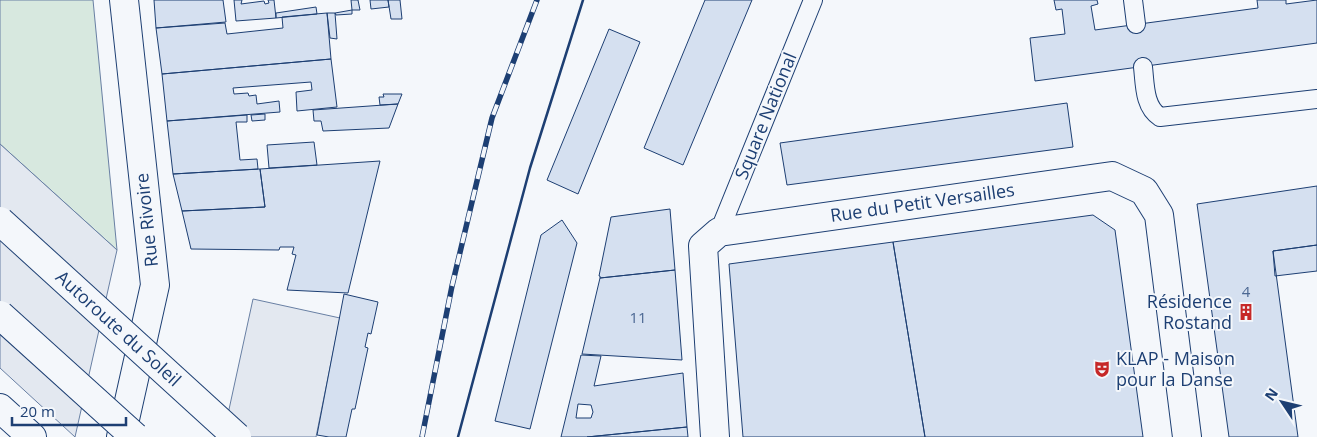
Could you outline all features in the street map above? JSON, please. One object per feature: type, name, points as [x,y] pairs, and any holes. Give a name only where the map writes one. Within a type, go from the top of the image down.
[{"type":"main road","name":"Rue Rivoire","points":[[121,437],[154,285],[124,0]]},
{"type":"main road","name":"Rue du Petit Versailles","points":[[711,239],[1112,176],[1144,191],[1159,215],[1187,437]]},
{"type":"main road","name":"Autoroute du Soleil","points":[[0,221],[237,437]]},
{"type":"main road","points":[[711,239],[715,437]]},
{"type":"main road","points":[[0,314],[135,437]]},
{"type":"main road","points":[[0,408],[32,437]]},
{"type":"lane","name":"Square National","points":[[711,239],[813,0]]},
{"type":"lane","points":[[1133,0],[1136,24]]},
{"type":"lane","points":[[1143,67],[1148,103],[1153,112],[1160,116],[1317,99]]},
{"type":"shaded area","points":[[0,0],[93,0],[117,250],[0,144]]},
{"type":"shaded area","points":[[0,144],[117,250],[75,437],[0,368]]},
{"type":"shaded area","points":[[253,299],[340,318],[316,437],[223,437]]},
{"type":"building","points":[[154,0],[223,0],[226,22],[156,28]]},
{"type":"building","points":[[234,0],[242,0],[241,4],[264,1],[265,4],[269,3],[268,0],[274,0],[276,18],[236,21]]},
{"type":"building","points":[[351,0],[358,0],[360,10],[352,10]]},
{"type":"building","points":[[370,0],[388,0],[389,7],[371,9]]},
{"type":"building","points":[[388,0],[400,0],[402,19],[391,19]]},
{"type":"building","points":[[705,0],[752,0],[683,165],[644,148]]},
{"type":"building","points":[[1054,0],[1097,0],[1098,4],[1091,6],[1095,30],[1258,8],[1257,0],[1286,0],[1286,4],[1317,0],[1317,43],[1035,81],[1030,38],[1065,34],[1062,9],[1056,10]]},
{"type":"building","points":[[316,7],[317,14],[276,18],[276,13]]},
{"type":"building","points":[[352,10],[352,14],[336,15],[335,13]]},
{"type":"building","points":[[327,13],[331,59],[162,74],[156,28],[225,23],[227,34],[283,28],[282,17]]},
{"type":"building","points":[[327,13],[335,13],[337,39],[330,38]]},
{"type":"building","points":[[609,29],[640,42],[578,194],[547,180]]},
{"type":"building","points":[[331,59],[337,107],[297,111],[296,92],[312,90],[311,82],[233,88],[234,94],[248,93],[249,96],[256,95],[257,104],[279,101],[280,112],[167,121],[162,74]]},
{"type":"building","points":[[383,94],[402,94],[398,104],[380,105],[379,97],[384,97]]},
{"type":"building","points":[[1067,103],[1073,147],[787,185],[780,143]]},
{"type":"building","points":[[398,104],[389,128],[323,131],[321,121],[314,121],[313,110]]},
{"type":"building","points":[[265,114],[265,120],[252,121],[251,115]]},
{"type":"building","points":[[247,115],[247,122],[236,122],[240,160],[257,159],[258,169],[173,174],[167,121]]},
{"type":"building","points":[[314,142],[317,165],[269,168],[267,145]]},
{"type":"building","points":[[380,161],[348,293],[287,290],[296,255],[292,254],[294,247],[280,247],[279,250],[191,249],[182,211],[265,207],[260,169]]},
{"type":"building","points":[[260,169],[265,207],[182,211],[173,174]]},
{"type":"building","name":"Résidence Rostand","points":[[1317,186],[1317,245],[1273,251],[1298,437],[1229,437],[1197,204]]},
{"type":"building","points":[[670,209],[675,270],[600,278],[611,217]]},
{"type":"building","points":[[1093,215],[1115,230],[1143,437],[925,437],[893,242]]},
{"type":"building","points":[[562,220],[577,243],[530,429],[495,421],[541,235]]},
{"type":"building","points":[[893,242],[925,437],[743,437],[729,264]]},
{"type":"building","points":[[1317,245],[1317,271],[1275,276],[1273,251]]},
{"type":"building","points":[[675,270],[682,360],[582,354],[600,278]]},
{"type":"building","points":[[344,294],[378,302],[371,334],[368,333],[365,347],[368,348],[355,409],[352,409],[346,437],[329,437],[317,435]]},
{"type":"building","points":[[581,355],[601,356],[594,386],[683,373],[687,427],[587,437],[561,437]],"holes":[[[578,404],[591,405],[593,412],[591,418],[576,418]]]},
{"type":"building","points":[[687,427],[688,437],[587,437]]},
{"type":"railway","points":[[422,437],[452,286],[492,118],[537,0]]},
{"type":"wall","points":[[458,437],[530,168],[583,0]]},
{"type":"place","name":"Résidence Rostand","points":[[1246,312]]},
{"type":"place","name":"KLAP - Maison pour la Danse","points":[[1102,369]]}]
